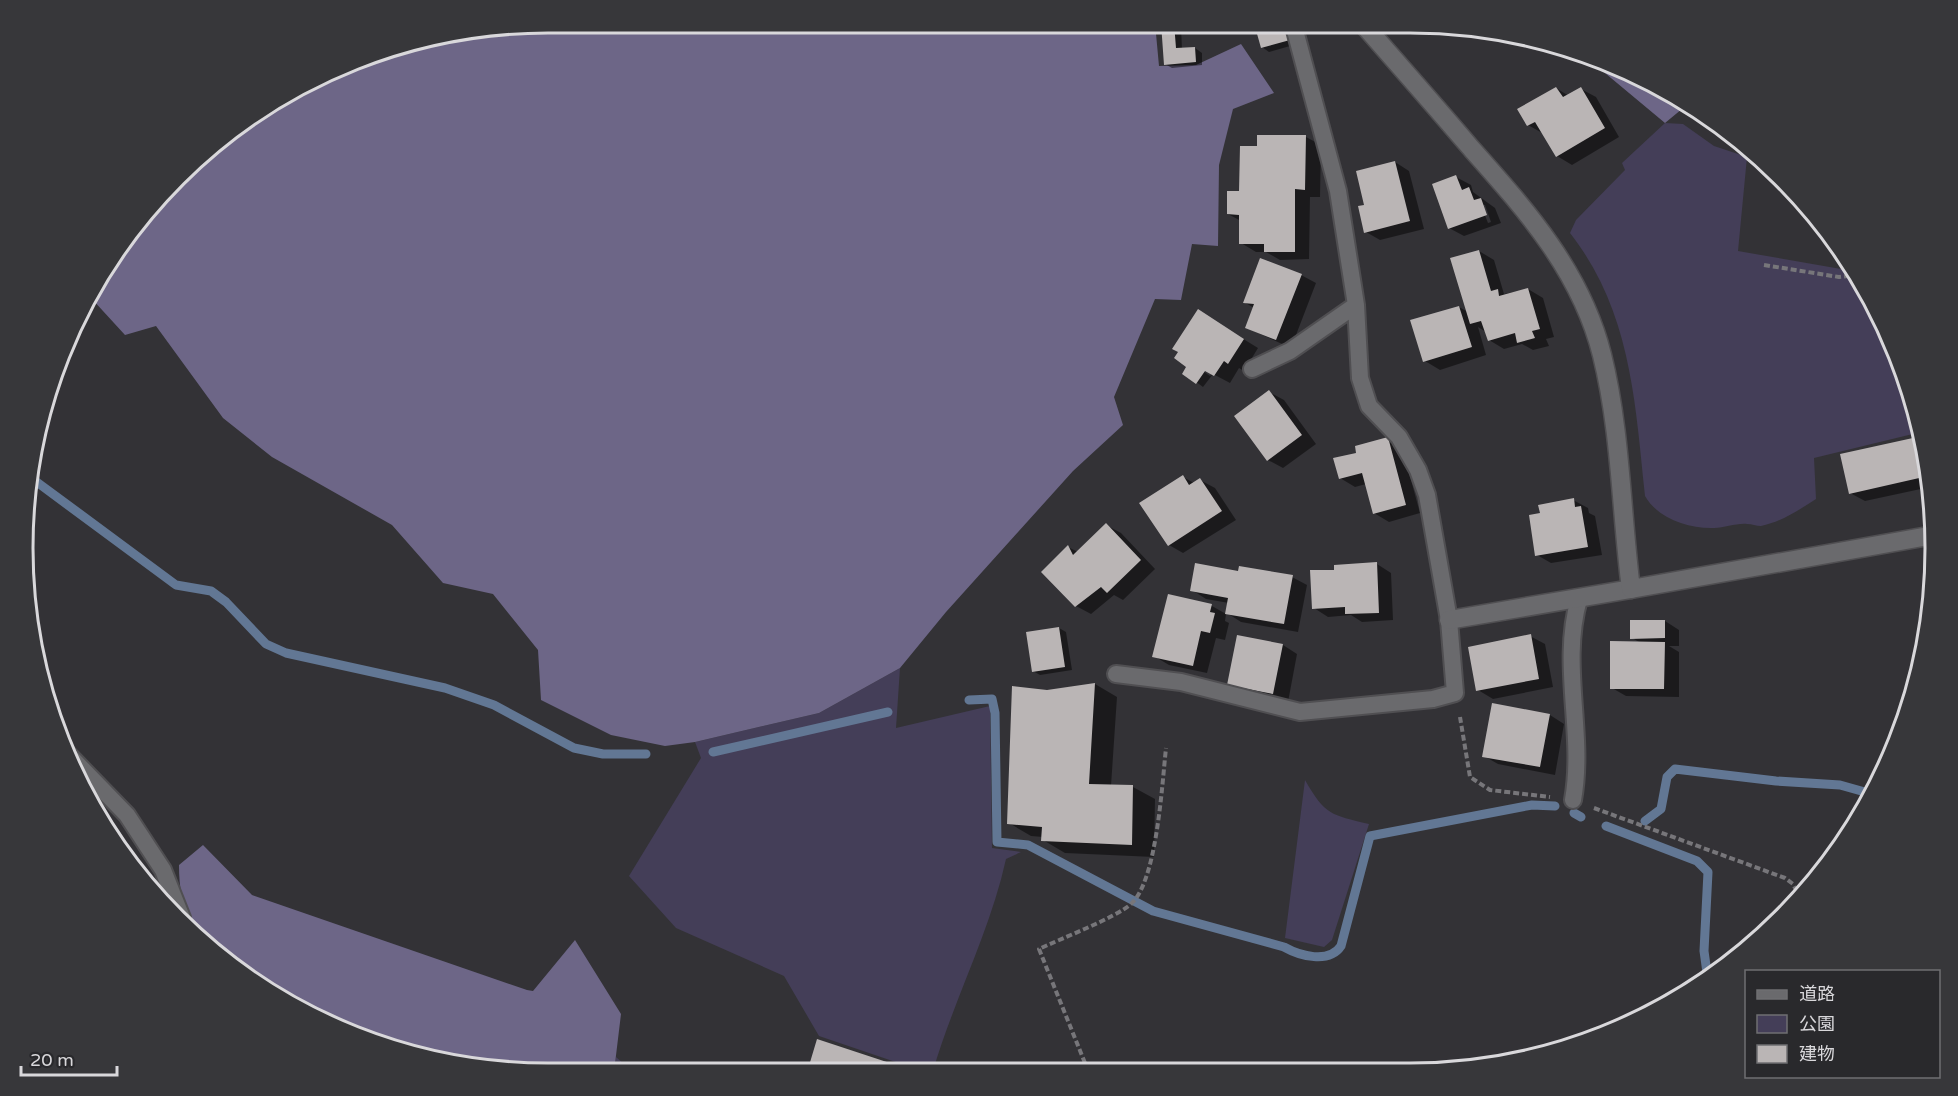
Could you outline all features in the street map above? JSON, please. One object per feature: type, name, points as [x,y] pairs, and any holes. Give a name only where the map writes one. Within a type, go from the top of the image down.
[{"type":"street","points":[[1371,33],[1528,212],[1573,279],[1589,315],[1602,355],[1612,404],[1631,589]]},
{"type":"street","points":[[1449,620],[1925,537]]},
{"type":"lane","points":[[1116,674],[1181,682],[1300,712],[1433,699],[1455,693],[1449,620],[1427,495],[1418,470],[1399,437],[1369,406],[1360,378],[1356,305],[1338,191],[1296,33]]},
{"type":"lane","points":[[1252,369],[1298,347],[1356,305]]},
{"type":"lane","points":[[1573,800],[1578,772],[1572,687],[1573,622],[1579,598]]},
{"type":"lane","points":[[83,769],[127,814],[163,870],[177,904]]},
{"type":"path","points":[[1764,265],[1839,277],[1847,276]]},
{"type":"path","points":[[1455,693],[1470,777],[1490,790],[1573,800],[1785,878],[1796,889]]},
{"type":"path","points":[[1085,1062],[1040,949],[1130,906],[1142,892],[1156,836],[1166,748]]},
{"type":"green space","points":[[1665,123],[1683,124],[1714,146],[1747,158],[1738,251],[1842,269],[1872,320],[1886,351],[1898,382],[1912,434],[1814,458],[1816,499],[1783,519],[1761,526],[1743,524],[1718,528],[1694,527],[1675,521],[1650,504],[1645,496],[1633,392],[1618,325],[1606,294],[1590,263],[1570,233],[1576,220],[1625,170],[1622,163]]},
{"type":"green space","points":[[900,668],[896,728],[990,706],[992,848],[1021,852],[1006,859],[991,913],[936,1063],[898,1063],[819,1036],[784,976],[676,928],[629,876],[701,758],[695,742],[819,713]]},
{"type":"green space","points":[[1305,780],[1318,800],[1330,812],[1369,824],[1332,940],[1324,947],[1285,938]]},
{"type":"green space","points":[[616,1057],[623,1063],[615,1063]]},
{"type":"shaded area","points":[[548,33],[1156,33],[1159,66],[1196,65],[1241,44],[1274,93],[1233,109],[1219,165],[1218,246],[1192,244],[1181,300],[1155,299],[1114,397],[1123,425],[1073,471],[946,612],[900,668],[819,713],[695,742],[665,746],[611,735],[541,700],[538,650],[493,594],[443,583],[392,525],[272,457],[223,418],[156,326],[125,335],[95,303],[139,234],[161,208],[208,161],[262,120],[320,86],[382,60],[448,43],[481,37]]},
{"type":"shaded area","points":[[1601,70],[1638,86],[1681,110],[1665,123]]},
{"type":"shaded area","points":[[203,845],[252,895],[527,990],[533,991],[575,940],[621,1014],[615,1063],[514,1062],[481,1059],[382,1036],[320,1010],[290,994],[234,957],[188,916],[182,898],[179,865]]},
{"type":"building","points":[[1162,33],[1175,33],[1176,48],[1195,47],[1196,62],[1164,65]]},
{"type":"building","points":[[1257,33],[1288,33],[1290,40],[1261,48]]},
{"type":"building","points":[[1556,87],[1563,97],[1581,87],[1605,128],[1556,157],[1535,122],[1527,126],[1517,109]]},
{"type":"building","points":[[1257,135],[1306,135],[1305,190],[1295,189],[1295,252],[1264,252],[1264,244],[1239,244],[1239,215],[1227,214],[1227,191],[1239,191],[1240,146],[1257,146]]},
{"type":"building","points":[[1395,161],[1410,221],[1364,233],[1358,206],[1364,205],[1356,171]]},
{"type":"building","points":[[1456,175],[1462,190],[1469,187],[1474,200],[1481,198],[1487,215],[1448,229],[1432,184]]},
{"type":"building","points":[[1479,250],[1491,291],[1498,289],[1499,296],[1528,288],[1540,329],[1532,331],[1535,338],[1517,343],[1515,333],[1488,341],[1481,321],[1470,324],[1450,258]]},
{"type":"building","points":[[1260,258],[1302,274],[1276,340],[1245,328],[1254,304],[1243,303]]},
{"type":"building","points":[[1459,306],[1472,347],[1423,362],[1410,320]]},
{"type":"building","points":[[1198,309],[1244,339],[1228,364],[1224,361],[1214,376],[1205,371],[1196,384],[1182,374],[1186,367],[1174,358],[1178,352],[1172,349]]},
{"type":"building","points":[[1269,390],[1302,435],[1267,461],[1234,416]]},
{"type":"building","points":[[1388,437],[1406,505],[1373,514],[1362,473],[1339,479],[1333,458],[1356,453],[1355,446]]},
{"type":"building","points":[[1913,438],[1920,478],[1849,494],[1840,454]]},
{"type":"building","points":[[1183,475],[1189,485],[1200,478],[1222,511],[1168,546],[1139,503]]},
{"type":"building","points":[[1574,498],[1575,507],[1581,506],[1588,547],[1535,556],[1529,515],[1540,513],[1538,505]]},
{"type":"building","points":[[1106,523],[1141,560],[1107,593],[1101,587],[1075,607],[1041,572],[1068,545],[1073,555]]},
{"type":"building","points":[[1377,562],[1379,613],[1345,614],[1345,607],[1312,609],[1310,570],[1334,570],[1334,565]]},
{"type":"building","points":[[1195,563],[1238,571],[1239,566],[1293,575],[1284,624],[1225,614],[1228,598],[1190,591]]},
{"type":"building","points":[[1168,594],[1212,604],[1210,612],[1215,613],[1210,633],[1201,631],[1193,666],[1152,657]]},
{"type":"building","points":[[1630,620],[1665,620],[1665,638],[1630,639]]},
{"type":"building","points":[[1059,627],[1065,667],[1032,672],[1026,632]]},
{"type":"building","points":[[1531,634],[1539,679],[1476,691],[1468,647]]},
{"type":"building","points":[[1237,635],[1283,644],[1273,694],[1227,685]]},
{"type":"building","points":[[1610,641],[1665,642],[1664,689],[1610,689]]},
{"type":"building","points":[[1095,683],[1089,784],[1133,785],[1132,845],[1041,841],[1042,827],[1007,824],[1012,686],[1047,690]]},
{"type":"building","points":[[1492,703],[1550,714],[1540,767],[1482,757]]},
{"type":"building","points":[[817,1039],[890,1063],[810,1063]]},
{"type":"waterway","points":[[37,482],[176,585],[211,591],[226,602],[266,644],[286,653],[445,688],[494,705],[574,748],[603,754],[646,754]]},
{"type":"waterway","points":[[969,700],[992,699],[995,713],[997,842],[1028,845],[1153,911],[1314,957],[1329,955],[1341,946],[1370,836],[1532,805],[1555,806]]},
{"type":"waterway","points":[[713,752],[888,712]]},
{"type":"waterway","points":[[1645,821],[1661,809],[1667,777],[1675,769],[1776,781],[1840,785],[1864,792]]},
{"type":"waterway","points":[[1574,813],[1581,817]]},
{"type":"waterway","points":[[1606,826],[1697,861],[1708,872],[1704,951],[1706,969]]}]
